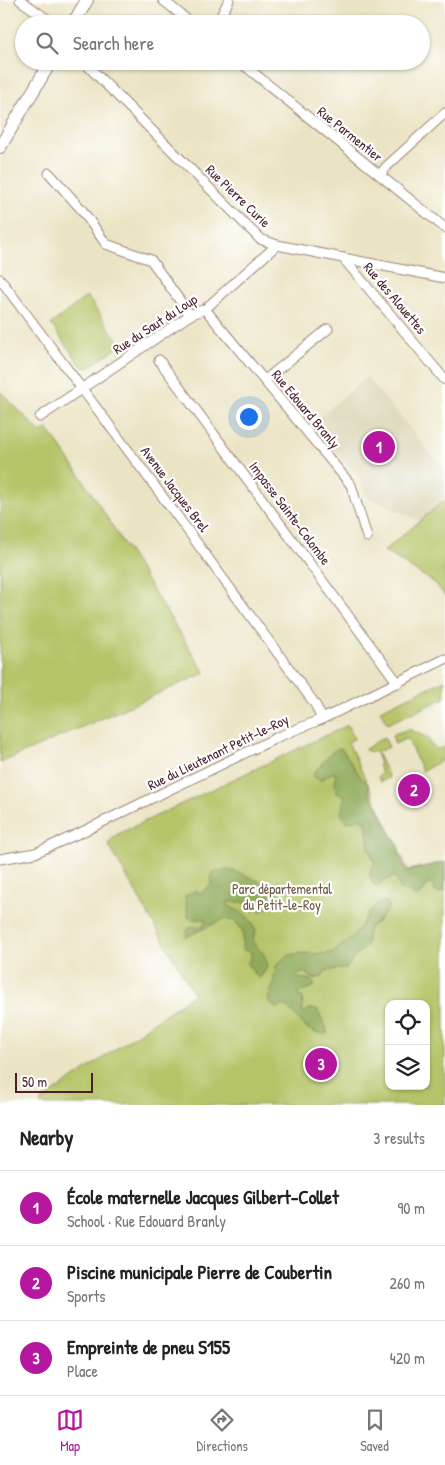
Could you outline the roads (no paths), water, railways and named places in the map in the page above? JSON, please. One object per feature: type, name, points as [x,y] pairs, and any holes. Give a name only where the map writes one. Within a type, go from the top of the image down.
[{"type":"main road","points":[[78,15],[87,0]]},
{"type":"main road","points":[[0,147],[46,70]]},
{"type":"street","points":[[20,0],[41,15]]},
{"type":"street","points":[[163,0],[181,15]]},
{"type":"street","points":[[222,15],[229,0]]},
{"type":"street","name":"Rue Pierre Curie","points":[[93,70],[260,239],[277,245],[445,278]]},
{"type":"street","name":"Rue Parmentier","points":[[250,70],[445,228]]},
{"type":"street","points":[[380,175],[386,167],[445,113]]},
{"type":"street","points":[[49,173],[82,210],[106,244],[150,260],[190,315]]},
{"type":"street","name":"Rue du Saut du Loup","points":[[40,417],[190,315],[206,309],[277,245]]},
{"type":"street","name":"Rue des Alouettes","points":[[343,258],[445,380]]},
{"type":"street","name":"Avenue Jacques Brel","points":[[0,278],[315,704],[322,719]]},
{"type":"street","name":"Rue Edouard Branly","points":[[206,309],[351,485],[367,537]]},
{"type":"street","points":[[265,380],[328,328]]},
{"type":"street","name":"Impasse Sainte-Colombe","points":[[159,360],[398,683]]},
{"type":"street","name":"Rue du Lieutenant Petit-le-Roy","points":[[0,859],[42,850],[123,813],[280,736],[322,719],[398,683],[445,659]]},
{"type":"place","name":"École maternelle Jacques Gilbert-Collet","points":[[379,447]]},
{"type":"place","name":"Piscine municipale Pierre de Coubertin","points":[[414,790]]},
{"type":"place","name":"Empreinte de pneu S155","points":[[321,1064]]},
{"type":"park label","name":"Parc départemental du Petit-le-Roy","points":[[282,898]]}]
